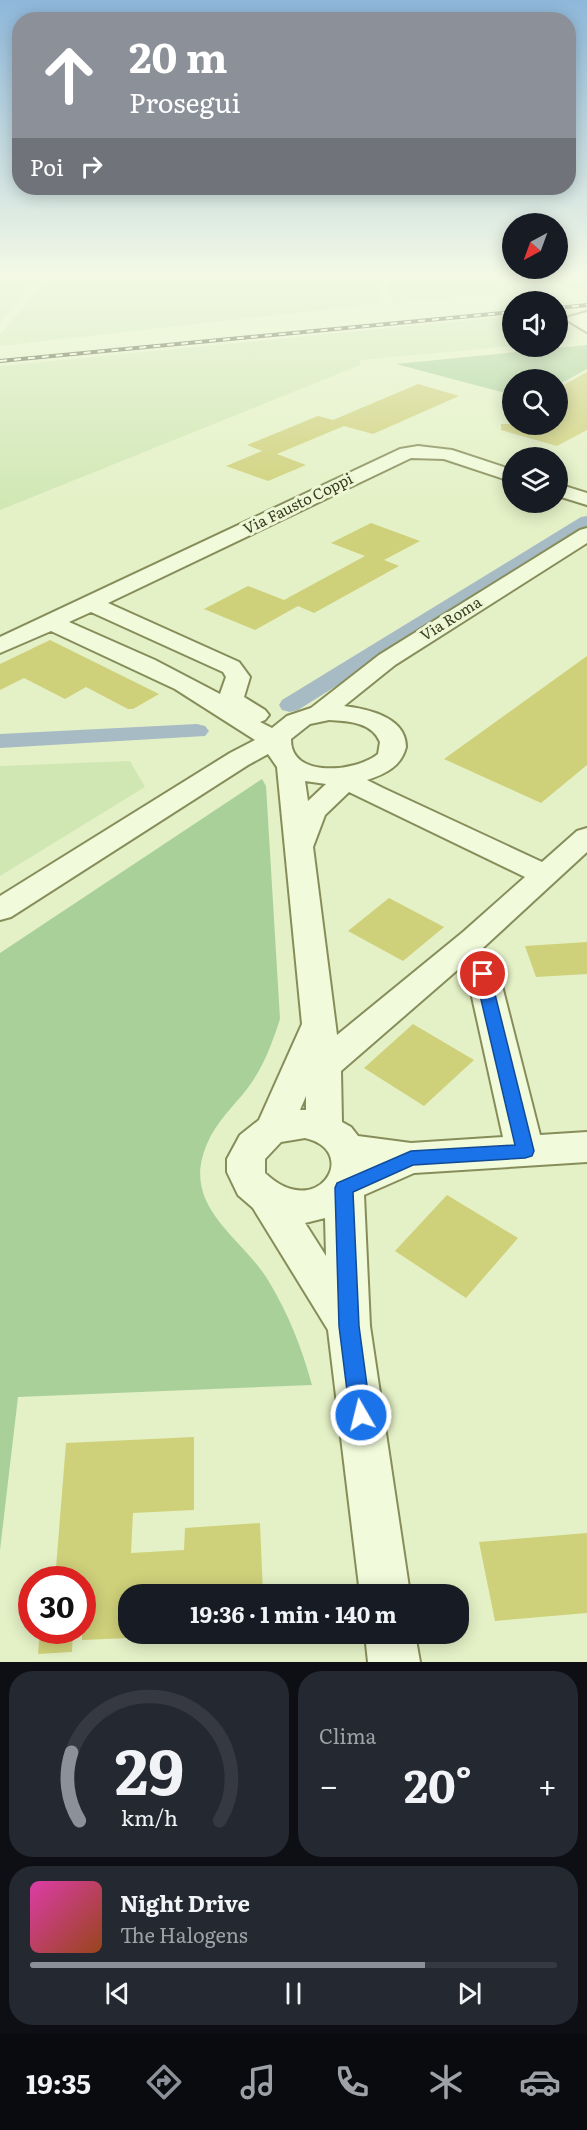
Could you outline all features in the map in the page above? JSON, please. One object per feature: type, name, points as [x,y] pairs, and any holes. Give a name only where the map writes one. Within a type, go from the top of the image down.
[{"type":"street","name":"Via Fausto Coppi","points":[[51,622],[406,453],[416,450],[439,453],[502,473]]},
{"type":"street","points":[[568,493],[587,499]]},
{"type":"street","name":"Via Roma","points":[[277,739],[286,726],[310,716],[387,660],[587,534]]},
{"type":"street","points":[[90,603],[231,667],[238,677],[231,699],[240,707],[270,721],[281,722],[310,716],[356,715],[372,720],[386,729],[392,738],[393,750],[386,762],[366,773],[345,777],[329,777],[306,772],[262,756],[239,759]]},
{"type":"street","points":[[0,646],[51,622],[191,688],[245,721],[262,735],[277,739]]},
{"type":"street","points":[[239,759],[245,738],[245,721]]},
{"type":"street","points":[[0,910],[239,759],[277,739]]},
{"type":"street","points":[[277,739],[278,752],[290,765],[323,1066],[336,1138],[352,1162],[351,1175],[344,1188],[349,1326],[384,1584]]},
{"type":"street","points":[[386,762],[391,784],[402,800],[422,816]]},
{"type":"street","points":[[345,777],[358,787],[544,875]]},
{"type":"street","points":[[300,846],[304,826],[315,810],[340,788],[345,777]]},
{"type":"street","points":[[323,1066],[474,939],[587,837]]},
{"type":"street","points":[[483,974],[525,1151]]},
{"type":"street","points":[[274,1128],[317,1025]]},
{"type":"street","points":[[411,1158],[344,1188],[333,1198],[317,1205],[300,1208],[283,1206],[268,1199],[255,1189],[245,1166],[251,1148],[260,1136],[274,1128],[291,1124],[308,1124],[336,1138],[411,1158],[587,1147]]},
{"type":"street","points":[[268,1199],[349,1326]]},
{"type":"street","points":[[391,1644],[394,1662]]},
{"type":"green space","points":[[148,352],[452,352],[360,360],[360,365],[0,510],[0,366]]},
{"type":"green space","points":[[568,352],[587,352],[587,369],[568,379],[568,369],[502,369],[502,392],[396,364],[502,353],[502,357],[568,357]]},
{"type":"green space","points":[[130,761],[145,787],[0,876],[0,766]]},
{"type":"green space","points":[[262,779],[266,786],[280,1019],[258,1073],[220,1122],[207,1144],[201,1166],[201,1185],[207,1202],[217,1218],[268,1280],[294,1331],[312,1385],[18,1397],[0,1550],[0,953]]},
{"type":"building","points":[[587,372],[587,430],[557,446],[518,435],[568,435],[568,382]]},
{"type":"building","points":[[418,384],[459,396],[373,434],[344,426],[277,454],[306,465],[268,481],[226,466],[262,451],[247,445],[318,416],[333,420]]},
{"type":"building","points":[[371,523],[420,541],[384,560],[399,566],[314,613],[298,606],[255,630],[204,609],[248,586],[284,600],[365,556],[331,543]]},
{"type":"building","points":[[50,640],[159,694],[133,709],[128,709],[86,687],[65,699],[24,678],[0,690],[0,664]]},
{"type":"building","points":[[587,656],[587,765],[541,803],[444,759]]},
{"type":"building","points":[[389,898],[444,927],[403,961],[348,931]]},
{"type":"building","points":[[587,942],[587,974],[536,977],[525,946]]},
{"type":"building","points":[[413,1024],[474,1060],[424,1106],[364,1068]]},
{"type":"building","points":[[447,1195],[518,1238],[466,1298],[395,1251]]},
{"type":"building","points":[[194,1437],[194,1510],[133,1513],[131,1553],[184,1550],[185,1528],[260,1523],[263,1584],[118,1584],[118,1638],[96,1639],[96,1566],[56,1566],[66,1443]]},
{"type":"building","points":[[587,1533],[587,1613],[495,1621],[479,1542]]},
{"type":"building","points":[[39,1644],[72,1644],[72,1652],[38,1654]]},
{"type":"waterway","points":[[290,705],[587,521]]},
{"type":"waterway","points":[[0,741],[197,731]]},
{"type":"railway","points":[[0,361],[99,352]]},
{"type":"route","points":[[361,1415],[349,1326],[344,1188],[411,1158],[525,1151],[483,974]]}]
